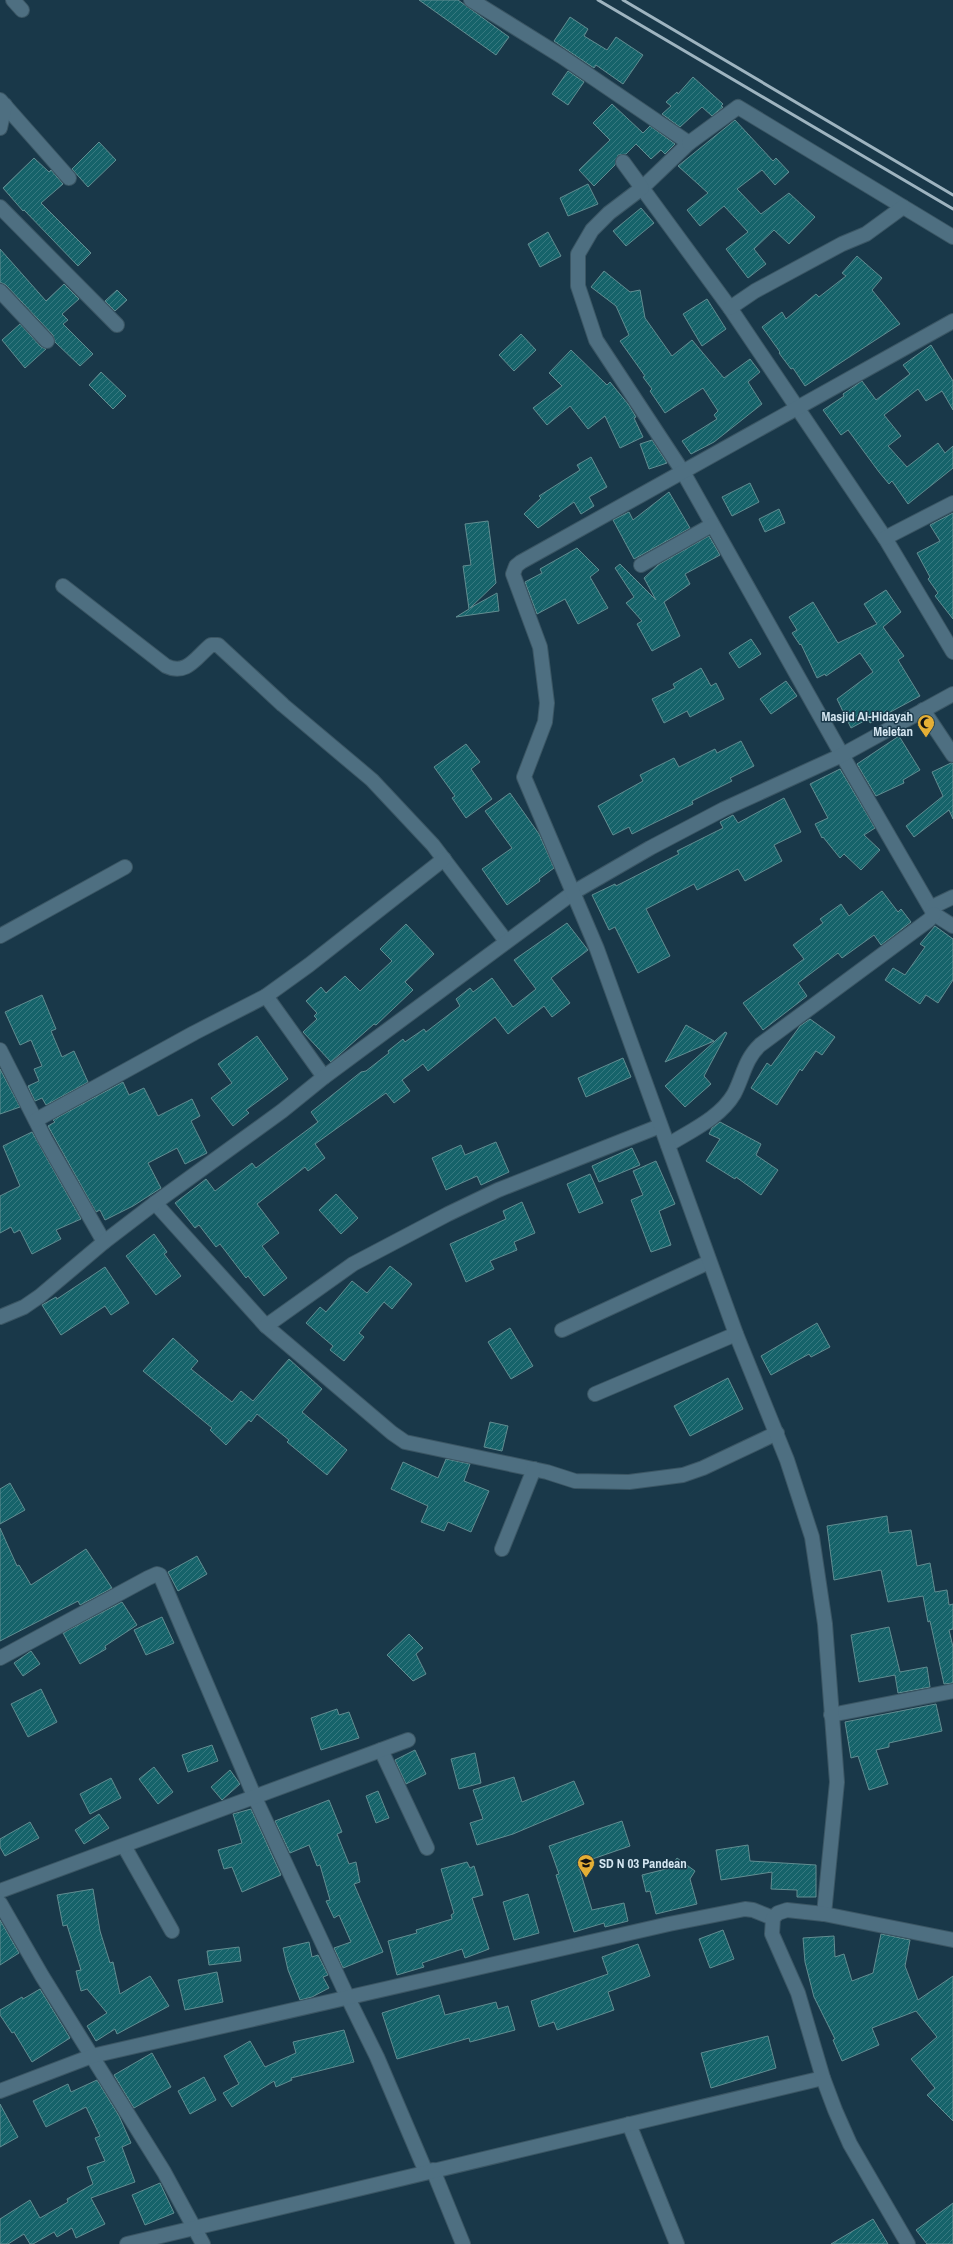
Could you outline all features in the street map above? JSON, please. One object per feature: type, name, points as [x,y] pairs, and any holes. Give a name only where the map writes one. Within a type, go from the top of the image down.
[{"type":"street","points":[[471,0],[568,60],[690,143]]},
{"type":"street","points":[[0,128],[2,102]]},
{"type":"street","points":[[2,102],[69,178]]},
{"type":"street","points":[[953,237],[738,107],[690,143],[642,188],[609,213],[592,230],[578,254],[578,286],[596,340],[683,472],[842,755],[933,910],[953,926]]},
{"type":"street","points":[[623,162],[730,308],[885,538],[953,652]]},
{"type":"street","points":[[0,207],[117,325]]},
{"type":"street","points":[[730,308],[755,291],[842,244],[866,234],[903,207]]},
{"type":"street","points":[[0,291],[47,341]]},
{"type":"street","points":[[824,1914],[837,1782],[825,1624],[812,1537],[778,1433],[736,1334],[709,1262],[597,949],[524,777],[545,722],[547,703],[540,647],[514,578],[514,570],[521,562],[953,322]]},
{"type":"street","points":[[885,538],[953,503]]},
{"type":"street","points":[[641,565],[712,525]]},
{"type":"street","points":[[63,586],[166,666],[174,670],[184,668],[211,645],[218,645],[283,705],[372,780],[433,844],[506,941]]},
{"type":"street","points":[[0,1317],[24,1308],[104,1242],[282,1111],[324,1077],[506,941],[574,892],[650,848],[724,809],[842,755],[953,694]]},
{"type":"street","points":[[924,710],[953,755]]},
{"type":"street","points":[[36,1120],[194,1033],[266,996],[315,960],[444,859]]},
{"type":"street","points":[[0,936],[125,867]]},
{"type":"street","points":[[668,1145],[708,1120],[734,1095],[747,1061],[760,1045],[929,920],[933,910],[953,897]]},
{"type":"street","points":[[266,996],[324,1077]]},
{"type":"street","points":[[0,1050],[45,1139],[104,1242]]},
{"type":"street","points":[[266,1326],[353,1264],[448,1214],[498,1190],[660,1126]]},
{"type":"street","points":[[155,1204],[266,1326],[392,1433],[405,1442],[534,1469],[586,1482],[629,1482],[683,1475],[703,1468],[778,1433]]},
{"type":"street","points":[[562,1330],[709,1262]]},
{"type":"street","points":[[595,1394],[736,1334]]},
{"type":"street","points":[[502,1549],[534,1469]]},
{"type":"street","points":[[0,1658],[148,1578],[159,1574],[255,1798],[463,2244]]},
{"type":"street","points":[[831,1715],[953,1691]]},
{"type":"street","points":[[0,1891],[255,1798],[408,1740]]},
{"type":"street","points":[[382,1750],[427,1848]]},
{"type":"street","points":[[124,1846],[172,1931]]},
{"type":"street","points":[[0,1903],[164,2172],[196,2228],[203,2244]]},
{"type":"street","points":[[0,2091],[92,2056],[347,1996],[706,1916],[745,1909],[753,1910],[773,1918]]},
{"type":"street","points":[[908,2244],[850,2144],[823,2078],[798,1993],[772,1934],[773,1918],[778,1913],[787,1910],[824,1914],[953,1940]]},
{"type":"street","points":[[127,2244],[823,2078]]},
{"type":"street","points":[[629,2124],[677,2244]]},
{"type":"building","points":[[419,0],[458,0],[509,37],[496,55]]},
{"type":"building","points":[[570,17],[588,29],[584,36],[607,50],[616,37],[643,55],[623,84],[596,65],[594,68],[554,41]]},
{"type":"building","points":[[568,71],[584,82],[568,105],[552,94]]},
{"type":"building","points":[[693,77],[723,104],[721,106],[723,107],[712,116],[702,107],[680,127],[662,114],[671,106],[666,102],[677,92],[678,94]]},
{"type":"building","points":[[612,104],[643,133],[650,126],[675,144],[665,154],[661,150],[651,159],[636,144],[626,154],[618,155],[615,165],[594,186],[579,170],[610,140],[593,123]]},
{"type":"building","points":[[735,120],[773,161],[776,158],[789,172],[775,185],[762,170],[737,189],[761,214],[789,193],[815,217],[789,244],[774,230],[754,249],[766,264],[748,278],[726,249],[748,232],[724,206],[700,226],[687,210],[708,193],[678,166]]},
{"type":"building","points":[[99,142],[116,160],[88,187],[72,169]]},
{"type":"building","points":[[34,158],[49,172],[51,170],[63,184],[41,203],[91,253],[78,266],[24,210],[23,211],[3,188]]},
{"type":"building","points":[[588,184],[598,204],[568,216],[560,198]]},
{"type":"building","points":[[641,208],[654,223],[626,246],[613,231]]},
{"type":"building","points":[[548,232],[561,256],[540,267],[528,244]]},
{"type":"building","points":[[0,249],[46,301],[64,284],[79,299],[62,314],[68,320],[63,324],[93,354],[80,366],[55,342],[53,335],[6,285],[0,282]]},
{"type":"building","points":[[857,256],[882,278],[872,290],[900,324],[805,386],[793,368],[791,369],[779,353],[780,352],[762,327],[782,312],[786,319],[816,294],[819,297],[846,276],[842,273]]},
{"type":"building","points":[[604,271],[630,292],[640,290],[645,318],[672,356],[692,340],[724,378],[750,359],[760,372],[748,382],[762,404],[714,442],[691,454],[682,441],[717,419],[714,415],[718,411],[703,388],[665,413],[650,391],[652,389],[643,377],[645,376],[620,341],[629,335],[616,306],[591,287]]},
{"type":"building","points":[[117,290],[127,300],[115,311],[105,301]]},
{"type":"building","points":[[707,299],[726,329],[702,346],[683,314]]},
{"type":"building","points":[[20,324],[41,347],[46,349],[25,368],[2,340]]},
{"type":"building","points":[[521,334],[536,350],[514,371],[499,355]]},
{"type":"building","points":[[931,345],[953,381],[953,410],[942,391],[926,401],[918,389],[884,415],[901,436],[888,446],[907,467],[938,443],[945,453],[953,446],[953,468],[908,504],[892,481],[889,484],[879,472],[848,430],[841,435],[823,410],[844,396],[843,394],[862,381],[876,400],[910,374],[903,365]]},
{"type":"building","points":[[571,350],[607,385],[610,382],[628,404],[636,417],[634,418],[643,437],[620,448],[605,416],[588,429],[570,406],[547,425],[533,408],[562,386],[549,373]]},
{"type":"building","points":[[101,372],[126,396],[113,409],[89,385]]},
{"type":"building","points":[[652,440],[667,463],[649,469],[640,444]]},
{"type":"building","points":[[591,457],[607,487],[589,497],[594,506],[581,514],[574,502],[538,528],[524,514],[541,498],[539,496],[580,470],[577,465]]},
{"type":"building","points":[[750,483],[759,502],[732,516],[722,497]]},
{"type":"building","points":[[669,492],[690,528],[634,559],[613,520],[629,512],[633,520]]},
{"type":"building","points":[[779,509],[785,523],[765,532],[759,519]]},
{"type":"building","points":[[953,513],[953,619],[935,596],[938,593],[928,579],[930,577],[917,553],[940,541],[930,525]]},
{"type":"building","points":[[488,521],[496,583],[470,608],[497,593],[499,611],[456,617],[469,609],[463,566],[471,565],[465,524]]},
{"type":"building","points":[[709,536],[720,555],[685,574],[690,584],[664,602],[680,636],[652,651],[637,624],[642,621],[626,603],[634,597],[615,568],[620,564],[656,600],[644,578],[658,565]]},
{"type":"building","points":[[577,548],[599,570],[590,577],[608,608],[578,624],[565,599],[537,614],[525,582],[542,573],[540,569]]},
{"type":"building","points":[[886,590],[901,612],[883,627],[904,656],[898,660],[920,696],[870,723],[868,719],[851,728],[837,699],[873,672],[860,653],[826,676],[825,674],[817,678],[801,644],[800,645],[792,633],[797,630],[789,617],[813,602],[838,643],[877,624],[864,604]]},
{"type":"building","points":[[751,639],[761,654],[739,668],[729,653]]},
{"type":"building","points":[[701,668],[711,686],[716,683],[724,699],[690,717],[687,711],[664,723],[652,699],[675,688],[673,684]]},
{"type":"building","points":[[786,681],[797,696],[771,714],[760,699]]},
{"type":"building","points":[[899,736],[920,770],[903,780],[904,783],[876,796],[857,764]]},
{"type":"building","points":[[741,741],[754,766],[730,778],[732,781],[692,801],[693,804],[632,834],[629,827],[613,835],[598,806],[643,781],[640,775],[674,758],[679,767],[715,749],[717,753]]},
{"type":"building","points":[[466,744],[480,762],[471,769],[492,799],[466,818],[452,798],[455,796],[434,767]]},
{"type":"building","points":[[953,763],[953,819],[949,810],[914,837],[906,826],[943,796],[932,772]]},
{"type":"building","points":[[840,769],[875,828],[864,835],[880,850],[861,870],[844,854],[840,858],[823,837],[822,838],[815,824],[828,818],[810,784]]},
{"type":"building","points":[[510,793],[539,834],[554,868],[539,879],[540,881],[507,905],[482,869],[512,848],[485,811]]},
{"type":"building","points":[[784,798],[801,832],[774,845],[782,861],[745,881],[738,869],[697,890],[694,884],[646,909],[670,956],[638,973],[615,927],[609,930],[592,895],[615,884],[616,886],[679,854],[677,851],[723,828],[720,822],[733,815],[738,823]]},
{"type":"building","points":[[882,891],[898,912],[901,909],[911,922],[881,945],[874,935],[842,958],[838,953],[798,983],[807,996],[763,1030],[743,1003],[804,959],[793,945],[823,923],[820,919],[841,904],[849,916]]},
{"type":"building","points":[[567,923],[588,950],[551,978],[570,1003],[552,1017],[544,1006],[508,1034],[495,1017],[428,1071],[423,1064],[402,1080],[410,1091],[394,1103],[386,1093],[315,1144],[325,1158],[308,1171],[305,1167],[257,1204],[279,1233],[262,1246],[287,1278],[264,1296],[248,1276],[246,1278],[220,1244],[216,1247],[199,1225],[195,1228],[175,1203],[206,1179],[215,1191],[252,1163],[256,1168],[318,1122],[311,1112],[361,1072],[366,1071],[389,1053],[388,1051],[403,1039],[405,1042],[424,1029],[426,1032],[460,1006],[456,999],[470,988],[473,992],[492,978],[513,1007],[536,989],[514,960]]},
{"type":"building","points":[[406,924],[434,954],[405,982],[413,990],[376,1025],[374,1024],[331,1062],[303,1032],[317,1019],[314,1016],[317,1013],[306,1001],[321,987],[326,993],[345,976],[360,991],[392,961],[380,949]]},
{"type":"building","points":[[935,926],[953,939],[953,980],[938,1003],[926,995],[920,1004],[885,980],[893,968],[905,975],[925,947],[920,944]]},
{"type":"building","points":[[42,995],[56,1029],[51,1031],[62,1057],[74,1051],[88,1082],[46,1105],[42,1098],[35,1101],[28,1086],[39,1081],[34,1069],[42,1066],[31,1040],[20,1045],[5,1012]]},
{"type":"building","points":[[810,1019],[835,1037],[822,1055],[816,1051],[802,1071],[800,1069],[777,1105],[751,1088],[767,1063],[771,1066],[800,1026]]},
{"type":"building","points":[[686,1025],[714,1041],[665,1062]]},
{"type":"building","points":[[725,1032],[727,1033],[704,1076],[711,1084],[685,1107],[665,1086]]},
{"type":"building","points":[[257,1036],[288,1079],[246,1110],[249,1113],[233,1126],[211,1098],[232,1083],[218,1064]]},
{"type":"building","points":[[623,1058],[631,1077],[586,1097],[578,1078]]},
{"type":"building","points":[[0,1069],[20,1107],[0,1114]]},
{"type":"building","points":[[123,1082],[129,1095],[144,1088],[158,1116],[192,1099],[200,1116],[191,1121],[207,1153],[185,1164],[177,1148],[148,1163],[161,1188],[133,1206],[105,1220],[100,1210],[96,1212],[48,1126],[55,1122],[53,1120]]},
{"type":"building","points":[[720,1122],[761,1144],[756,1155],[778,1170],[761,1195],[736,1177],[735,1179],[706,1161],[720,1139],[709,1134],[712,1128]]},
{"type":"building","points":[[32,1132],[81,1219],[56,1230],[61,1239],[32,1254],[20,1230],[14,1233],[11,1227],[0,1233],[0,1196],[20,1186],[3,1146]]},
{"type":"building","points":[[496,1142],[509,1172],[481,1185],[477,1176],[446,1190],[432,1158],[461,1145],[465,1155]]},
{"type":"building","points":[[632,1148],[640,1165],[599,1182],[592,1166]]},
{"type":"building","points":[[656,1161],[675,1204],[659,1211],[671,1245],[651,1252],[631,1200],[643,1195],[633,1171]]},
{"type":"building","points":[[590,1174],[603,1203],[579,1213],[567,1184]]},
{"type":"building","points":[[336,1194],[358,1218],[341,1234],[319,1210]]},
{"type":"building","points":[[522,1202],[535,1233],[514,1242],[517,1250],[490,1261],[494,1269],[466,1282],[450,1244],[506,1219],[503,1211]]},
{"type":"building","points":[[154,1234],[167,1252],[164,1254],[181,1276],[156,1295],[126,1256]]},
{"type":"building","points":[[390,1266],[412,1284],[392,1309],[384,1302],[359,1333],[364,1337],[344,1361],[330,1350],[333,1346],[306,1323],[320,1307],[326,1312],[352,1281],[367,1293]]},
{"type":"building","points":[[105,1267],[129,1303],[111,1315],[105,1306],[61,1335],[42,1305],[56,1297],[57,1299]]},
{"type":"building","points":[[817,1323],[830,1347],[811,1357],[809,1354],[771,1375],[761,1356]]},
{"type":"building","points":[[510,1328],[533,1366],[511,1379],[488,1342]]},
{"type":"building","points":[[173,1338],[198,1361],[191,1369],[232,1402],[241,1391],[253,1401],[289,1359],[322,1389],[302,1412],[347,1450],[327,1475],[287,1442],[289,1440],[257,1414],[251,1422],[249,1420],[226,1445],[210,1430],[212,1428],[143,1371]]},
{"type":"building","points":[[728,1378],[743,1409],[690,1436],[674,1406]]},
{"type":"building","points":[[490,1422],[508,1426],[502,1451],[484,1447]]},
{"type":"building","points":[[446,1459],[470,1464],[464,1481],[489,1491],[471,1532],[448,1522],[444,1531],[421,1522],[428,1506],[391,1489],[403,1462],[438,1478]]},
{"type":"building","points":[[10,1483],[25,1510],[0,1524],[0,1489]]},
{"type":"building","points":[[887,1516],[889,1533],[911,1530],[917,1566],[930,1563],[935,1592],[947,1590],[949,1605],[953,1604],[953,1629],[949,1630],[953,1647],[953,1683],[944,1684],[923,1596],[888,1602],[881,1570],[834,1580],[827,1526]]},
{"type":"building","points":[[0,1528],[17,1566],[19,1565],[31,1585],[86,1549],[112,1588],[80,1605],[78,1601],[0,1641]]},
{"type":"building","points":[[197,1556],[207,1574],[178,1591],[168,1572]]},
{"type":"building","points":[[122,1602],[137,1625],[105,1646],[106,1649],[80,1664],[63,1633]]},
{"type":"building","points":[[162,1617],[174,1643],[146,1655],[134,1630]]},
{"type":"building","points":[[889,1627],[900,1672],[927,1667],[930,1687],[898,1693],[895,1675],[859,1682],[851,1635]]},
{"type":"building","points":[[409,1634],[423,1648],[416,1654],[426,1674],[413,1681],[387,1655]]},
{"type":"building","points":[[31,1651],[40,1664],[23,1676],[14,1663]]},
{"type":"building","points":[[41,1689],[57,1722],[28,1737],[11,1704]]},
{"type":"building","points":[[936,1704],[942,1731],[889,1743],[889,1747],[876,1750],[888,1784],[869,1790],[858,1756],[851,1758],[845,1722]]},
{"type":"building","points":[[337,1709],[339,1715],[349,1712],[359,1738],[321,1750],[311,1718]]},
{"type":"building","points":[[212,1745],[218,1761],[188,1772],[182,1755]]},
{"type":"building","points":[[415,1750],[426,1774],[406,1784],[395,1760]]},
{"type":"building","points":[[475,1753],[481,1783],[459,1789],[451,1759]]},
{"type":"building","points":[[154,1767],[173,1792],[158,1804],[139,1779]]},
{"type":"building","points":[[230,1770],[240,1784],[222,1800],[211,1787]]},
{"type":"building","points":[[514,1777],[522,1802],[574,1781],[584,1804],[513,1834],[477,1845],[470,1823],[483,1819],[473,1790]]},
{"type":"building","points":[[111,1778],[121,1798],[90,1814],[80,1794]]},
{"type":"building","points":[[378,1791],[389,1818],[376,1823],[366,1796]]},
{"type":"building","points":[[329,1800],[342,1832],[337,1834],[349,1864],[356,1862],[360,1882],[354,1884],[383,1952],[343,1968],[334,1948],[351,1942],[339,1915],[334,1918],[326,1901],[330,1900],[320,1865],[317,1866],[309,1845],[290,1853],[275,1821]]},
{"type":"building","points":[[251,1809],[281,1875],[242,1892],[232,1867],[224,1869],[218,1850],[242,1843],[233,1814]]},
{"type":"building","points":[[99,1814],[109,1828],[84,1844],[75,1830]]},
{"type":"building","points":[[622,1821],[630,1846],[578,1864],[592,1910],[624,1903],[628,1921],[605,1927],[604,1923],[574,1932],[556,1875],[559,1874],[549,1846]]},
{"type":"building","points":[[30,1822],[39,1838],[5,1856],[0,1847],[0,1839]]},
{"type":"building","points":[[748,1845],[750,1861],[816,1865],[816,1897],[797,1897],[797,1890],[771,1889],[772,1872],[721,1880],[716,1850]]},
{"type":"building","points":[[677,1858],[695,1871],[690,1879],[697,1904],[656,1914],[650,1891],[646,1892],[642,1875],[670,1868]]},
{"type":"building","points":[[467,1862],[470,1868],[474,1866],[483,1895],[472,1898],[489,1949],[465,1958],[462,1949],[422,1963],[424,1967],[397,1975],[388,1941],[417,1933],[416,1930],[452,1919],[451,1915],[454,1913],[441,1869]]},
{"type":"building","points":[[93,1889],[100,1931],[110,1963],[113,1962],[120,1994],[150,1976],[169,2006],[117,2034],[115,2029],[96,2041],[87,2026],[107,2013],[87,1989],[81,1991],[76,1971],[81,1970],[67,1925],[63,1926],[57,1895]]},
{"type":"building","points":[[528,1894],[539,1933],[514,1940],[503,1902]]},
{"type":"building","points":[[0,1920],[19,1953],[0,1965]]},
{"type":"building","points":[[723,1930],[734,1959],[710,1968],[699,1939]]},
{"type":"building","points":[[881,1934],[910,1940],[905,1966],[918,2000],[953,1976],[953,2121],[927,2095],[935,2088],[911,2059],[937,2037],[916,2011],[872,2028],[879,2045],[842,2061],[833,2040],[835,2039],[814,1997],[805,1962],[803,1938],[834,1936],[835,1957],[844,1954],[852,1981],[873,1973]]},
{"type":"building","points":[[309,1942],[312,1957],[318,1955],[328,1975],[323,1977],[329,1988],[312,1997],[300,2000],[288,1970],[283,1948]]},
{"type":"building","points":[[638,1944],[650,1976],[608,1992],[614,2010],[557,2030],[554,2022],[539,2027],[531,2001],[608,1974],[602,1957]]},
{"type":"building","points":[[239,1947],[241,1961],[209,1965],[207,1951]]},
{"type":"building","points":[[217,1972],[223,2002],[185,2010],[178,1980]]},
{"type":"building","points":[[40,1989],[70,2038],[32,2062],[14,2032],[12,2033],[0,2015],[0,2010],[22,1997],[23,1999]]},
{"type":"building","points":[[439,1995],[445,2015],[496,2002],[498,2009],[508,2006],[515,2030],[470,2042],[469,2038],[397,2059],[382,2013]]},
{"type":"building","points":[[344,2030],[354,2062],[291,2078],[292,2080],[276,2087],[274,2081],[232,2107],[223,2093],[239,2084],[224,2056],[250,2041],[265,2067],[296,2053],[293,2042]]},
{"type":"building","points":[[768,2036],[776,2068],[711,2088],[701,2053]]},
{"type":"building","points":[[152,2053],[171,2087],[134,2108],[114,2075]]},
{"type":"building","points":[[204,2077],[216,2100],[190,2114],[178,2091]]},
{"type":"building","points":[[97,2080],[119,2116],[131,2143],[122,2147],[135,2182],[91,2198],[105,2224],[76,2238],[72,2228],[57,2237],[54,2232],[33,2244],[30,2244],[24,2234],[8,2244],[0,2244],[0,2219],[30,2200],[40,2218],[68,2202],[67,2199],[93,2184],[87,2167],[105,2161],[95,2138],[100,2136],[86,2107],[46,2127],[33,2101],[68,2084],[71,2092]]},
{"type":"building","points":[[0,2104],[18,2137],[0,2147]]},
{"type":"building","points":[[160,2183],[174,2213],[145,2225],[132,2195]]},
{"type":"building","points":[[953,2203],[953,2244],[927,2244],[916,2230]]},
{"type":"building","points":[[873,2219],[888,2244],[831,2244]]},
{"type":"railway","points":[[598,0],[953,209]]},
{"type":"railway","points":[[623,0],[953,195]]},
{"type":"place","name":"Masjid Al-Hidayah Meletan","points":[[926,738]]},
{"type":"place","name":"SD N 03 Pandean","points":[[586,1878]]}]
